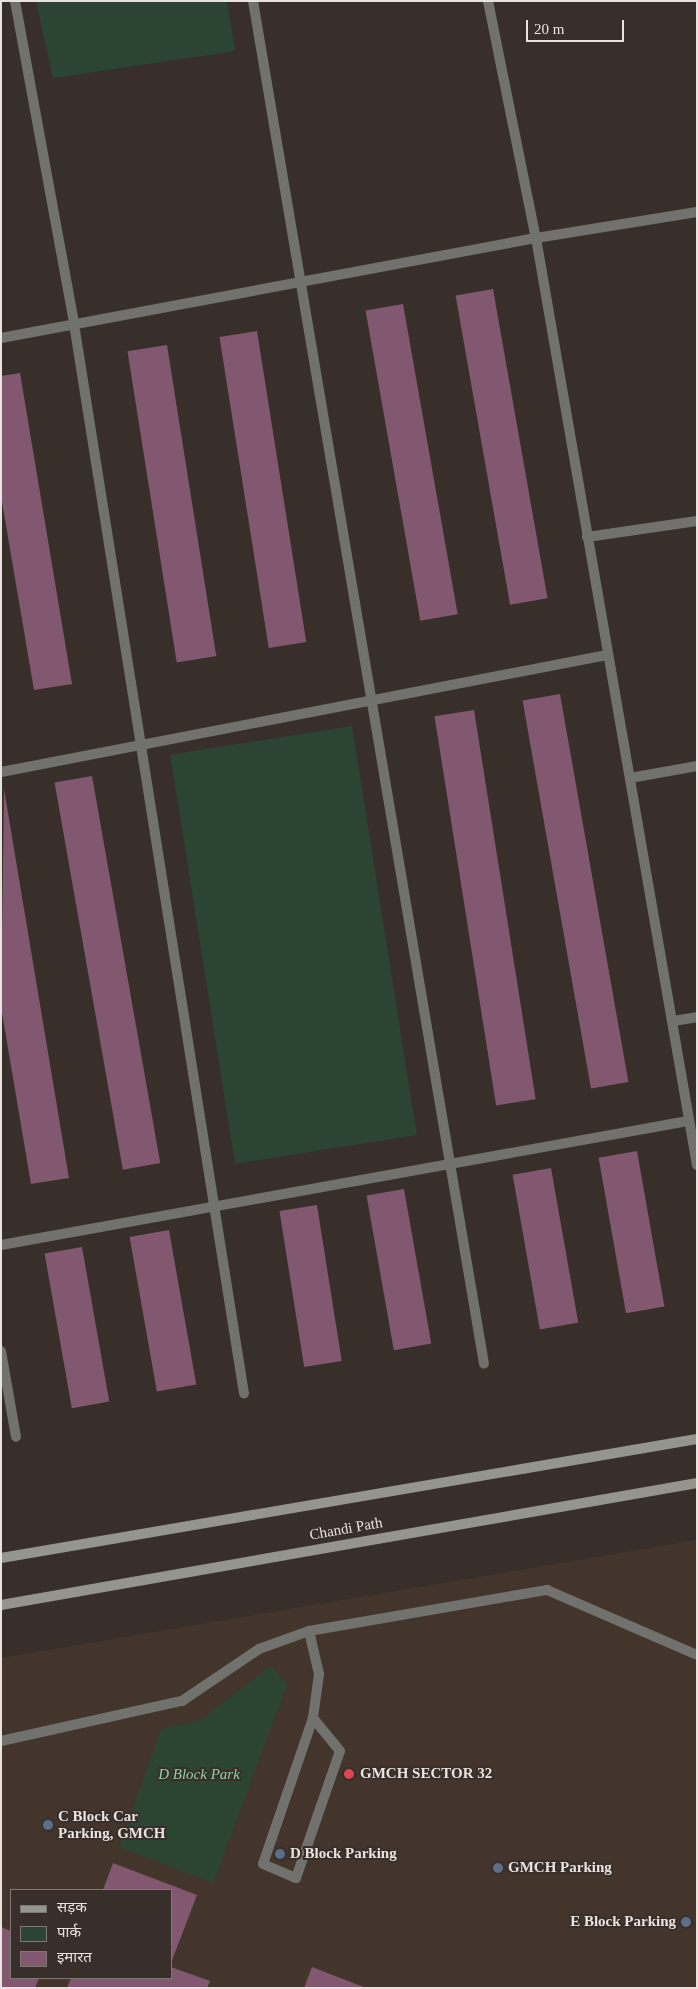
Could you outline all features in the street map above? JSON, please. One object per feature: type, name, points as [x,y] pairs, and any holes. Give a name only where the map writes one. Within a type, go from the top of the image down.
[{"type":"main road","name":"Chandi Path","points":[[1,1558],[697,1439]]},
{"type":"main road","name":"Chandi Path","points":[[1,1605],[697,1483]]},
{"type":"street","points":[[15,1],[74,324],[138,746],[244,1394]]},
{"type":"street","points":[[253,1],[304,280],[484,1364]]},
{"type":"street","points":[[488,1],[536,238],[697,1165]]},
{"type":"street","points":[[1,338],[304,280],[536,238],[697,212]]},
{"type":"street","points":[[587,537],[697,521]]},
{"type":"street","points":[[1,772],[607,655]]},
{"type":"street","points":[[630,778],[697,766]]},
{"type":"street","points":[[673,1021],[697,1017]]},
{"type":"street","points":[[1,1245],[688,1121]]},
{"type":"street","points":[[1,1351],[16,1437]]},
{"type":"street","points":[[1,1741],[182,1701],[259,1649],[309,1631],[346,1621],[546,1590],[697,1655]]},
{"type":"street","points":[[309,1631],[319,1674],[313,1718],[263,1864],[296,1878],[340,1751],[313,1718]]},
{"type":"shaded area","name":"GMCH SECTOR 32","points":[[697,1540],[697,1988],[1,1988],[1,1658]]},
{"type":"green space","points":[[36,1],[227,1],[235,51],[53,78]]},
{"type":"green space","points":[[352,726],[417,1135],[235,1164],[170,755]]},
{"type":"green space","name":"D Block Park","points":[[271,1666],[287,1685],[213,1883],[119,1847],[161,1729],[199,1721]]},
{"type":"building","points":[[493,289],[548,598],[510,605],[456,296]]},
{"type":"building","points":[[403,304],[458,614],[420,621],[366,311]]},
{"type":"building","points":[[257,331],[306,642],[269,648],[219,337]]},
{"type":"building","points":[[167,345],[216,656],[177,662],[127,351]]},
{"type":"building","points":[[20,373],[72,684],[34,690],[1,496],[1,376]]},
{"type":"building","points":[[560,694],[628,1082],[591,1089],[523,701]]},
{"type":"building","points":[[474,710],[536,1099],[496,1105],[434,716]]},
{"type":"building","points":[[92,776],[160,1163],[123,1170],[55,783]]},
{"type":"building","points":[[4,789],[69,1178],[31,1184],[1,1007]]},
{"type":"building","points":[[637,1151],[664,1307],[626,1313],[599,1158]]},
{"type":"building","points":[[551,1168],[578,1323],[540,1329],[513,1175]]},
{"type":"building","points":[[404,1189],[431,1344],[394,1350],[367,1196]]},
{"type":"building","points":[[317,1205],[342,1361],[304,1367],[279,1211]]},
{"type":"building","points":[[169,1230],[196,1385],[157,1392],[130,1237]]},
{"type":"building","points":[[82,1247],[109,1402],[72,1408],[45,1254]]},
{"type":"building","points":[[113,1863],[197,1895],[172,1960],[172,1889],[103,1889]]},
{"type":"building","points":[[1,1927],[10,1931],[10,1979],[39,1979],[35,1988],[1,1988]]},
{"type":"building","points":[[172,1967],[210,1981],[207,1988],[67,1988],[71,1979],[172,1979]]},
{"type":"building","points":[[312,1967],[366,1988],[304,1988]]},
{"type":"place","name":"GMCH SECTOR 32","points":[[349,1774]]},
{"type":"place","name":"C Block Car Parking, GMCH","points":[[48,1825]]},
{"type":"place","name":"D Block Parking","points":[[280,1854]]},
{"type":"place","name":"GMCH Parking","points":[[498,1868]]},
{"type":"place","name":"E Block Parking","points":[[686,1922]]}]
